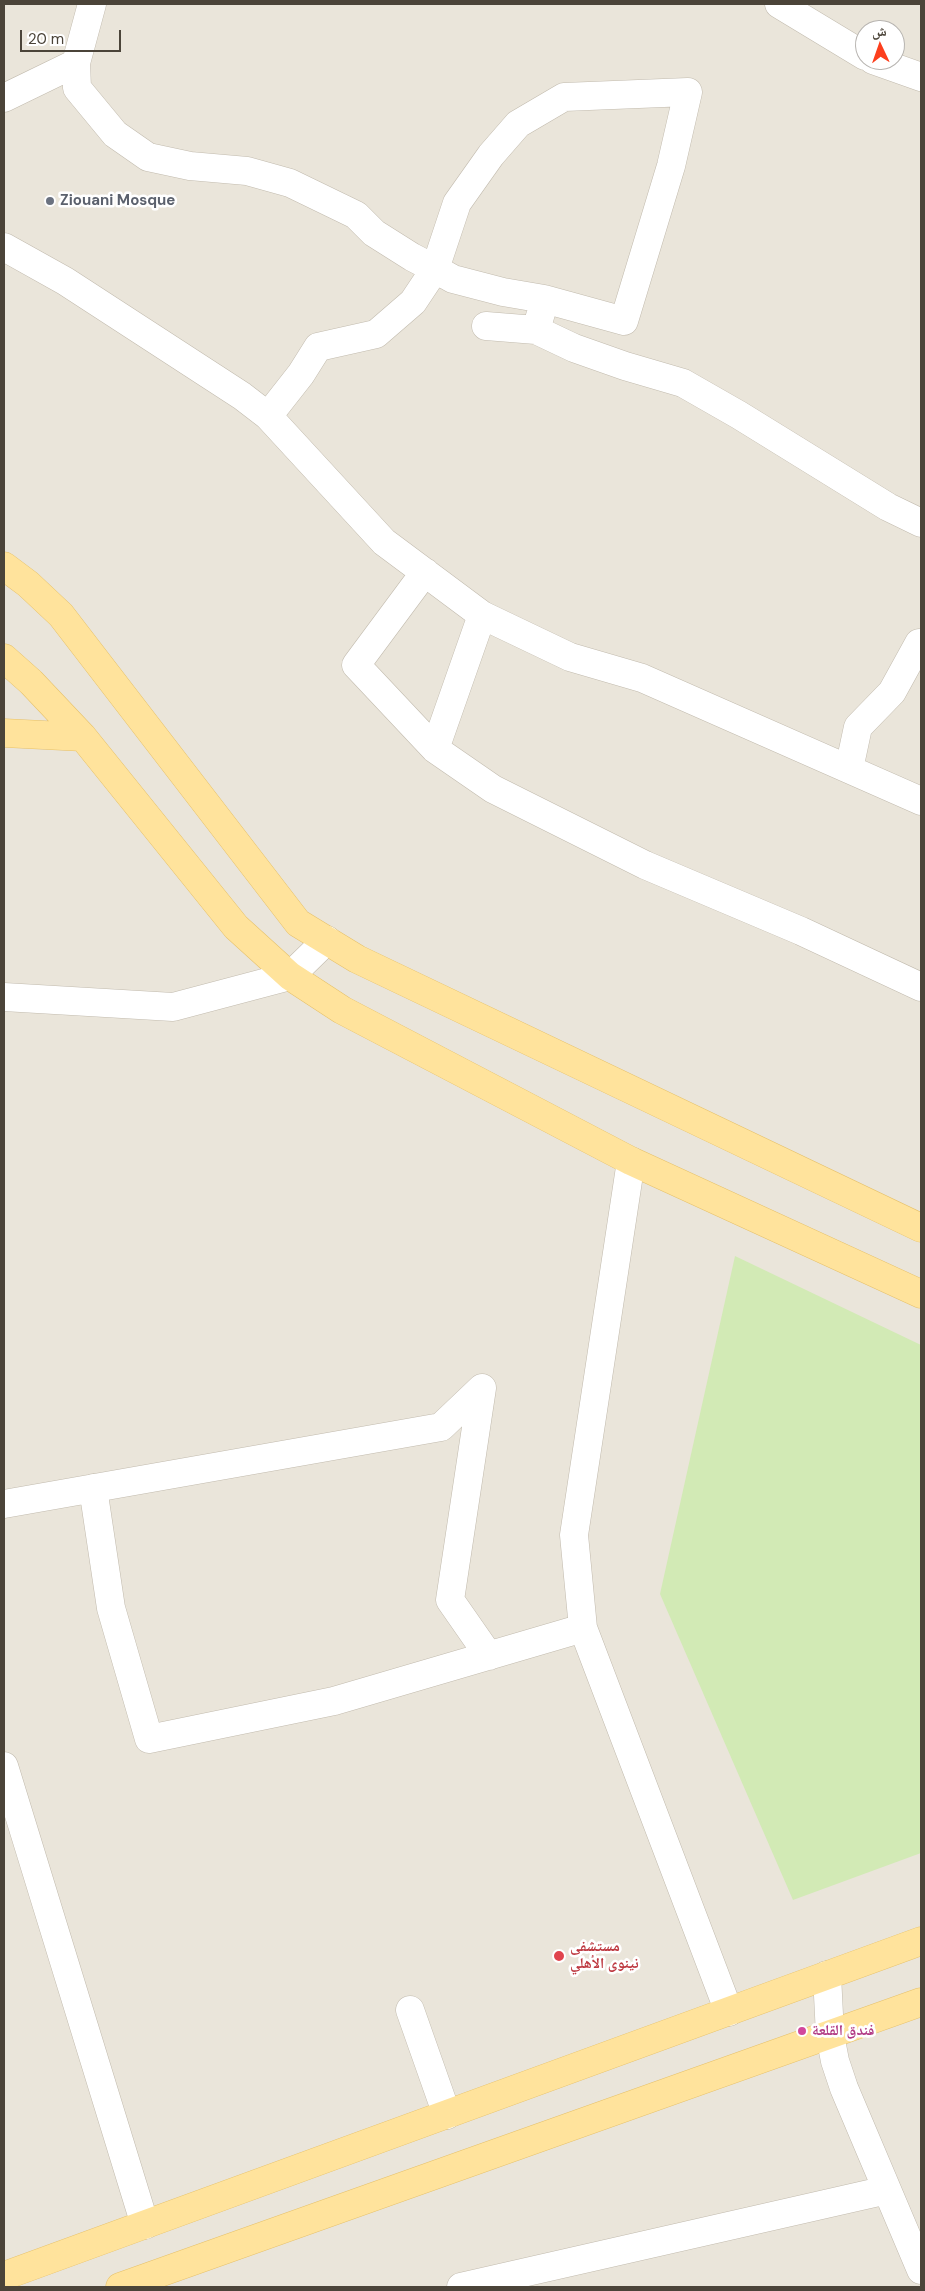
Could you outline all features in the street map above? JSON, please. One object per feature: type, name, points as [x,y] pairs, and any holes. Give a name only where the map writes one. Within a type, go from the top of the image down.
[{"type":"main road","points":[[4,566],[28,584],[61,615],[298,923],[357,959],[921,1228]]},
{"type":"main road","points":[[4,658],[83,737],[236,927],[290,976],[342,1010],[631,1162],[921,1294]]},
{"type":"main road","points":[[4,733],[83,737]]},
{"type":"main road","points":[[4,2276],[921,1941]]},
{"type":"main road","points":[[129,2286],[921,2002]]},
{"type":"street","points":[[92,4],[76,63],[77,88],[115,134],[148,157],[190,166],[247,171],[290,183],[356,215],[374,232],[412,258],[435,269],[462,281],[503,292],[544,299],[624,321],[671,166],[688,92],[564,97],[518,124],[490,155],[457,203],[435,269],[413,302],[376,334],[318,347],[301,374],[268,416]]},
{"type":"street","points":[[780,4],[855,50]]},
{"type":"street","points":[[4,98],[76,63]]},
{"type":"street","points":[[901,70],[921,77]]},
{"type":"street","points":[[4,247],[65,281],[242,396],[268,416],[384,542],[482,615],[570,657],[642,678],[921,801]]},
{"type":"street","points":[[536,330],[544,299]]},
{"type":"street","points":[[486,326],[536,330],[600,357],[683,383],[739,414],[888,507],[921,523]]},
{"type":"street","points":[[425,572],[356,665],[435,749],[493,789],[645,865],[801,931],[921,987]]},
{"type":"street","points":[[435,749],[482,615]]},
{"type":"street","points":[[849,769],[858,727],[892,692],[921,641]]},
{"type":"street","points":[[4,997],[172,1007],[290,976],[327,940]]},
{"type":"street","points":[[631,1162],[574,1535],[583,1628],[729,2012]]},
{"type":"street","points":[[4,1504],[441,1427],[482,1388],[450,1600],[489,1656]]},
{"type":"street","points":[[92,1488],[111,1608],[149,1739],[334,1701],[583,1628]]},
{"type":"street","points":[[4,1766],[145,2224]]},
{"type":"street","points":[[827,1975],[830,2035],[835,2061],[844,2088],[921,2270]]},
{"type":"street","points":[[410,2010],[447,2115]]},
{"type":"street","points":[[461,2287],[887,2190]]},
{"type":"shaded area","points":[[4,4],[921,4],[921,2287],[4,2287]]},
{"type":"green space","points":[[735,1256],[921,1345],[921,1853],[793,1900],[660,1594]]},
{"type":"place","name":"Ziouani Mosque","points":[[50,201]]},
{"type":"place","name":"مستشفى نينوى الأهلي","points":[[559,1956]]},
{"type":"place","name":"فندق القلعة","points":[[802,2031]]}]
